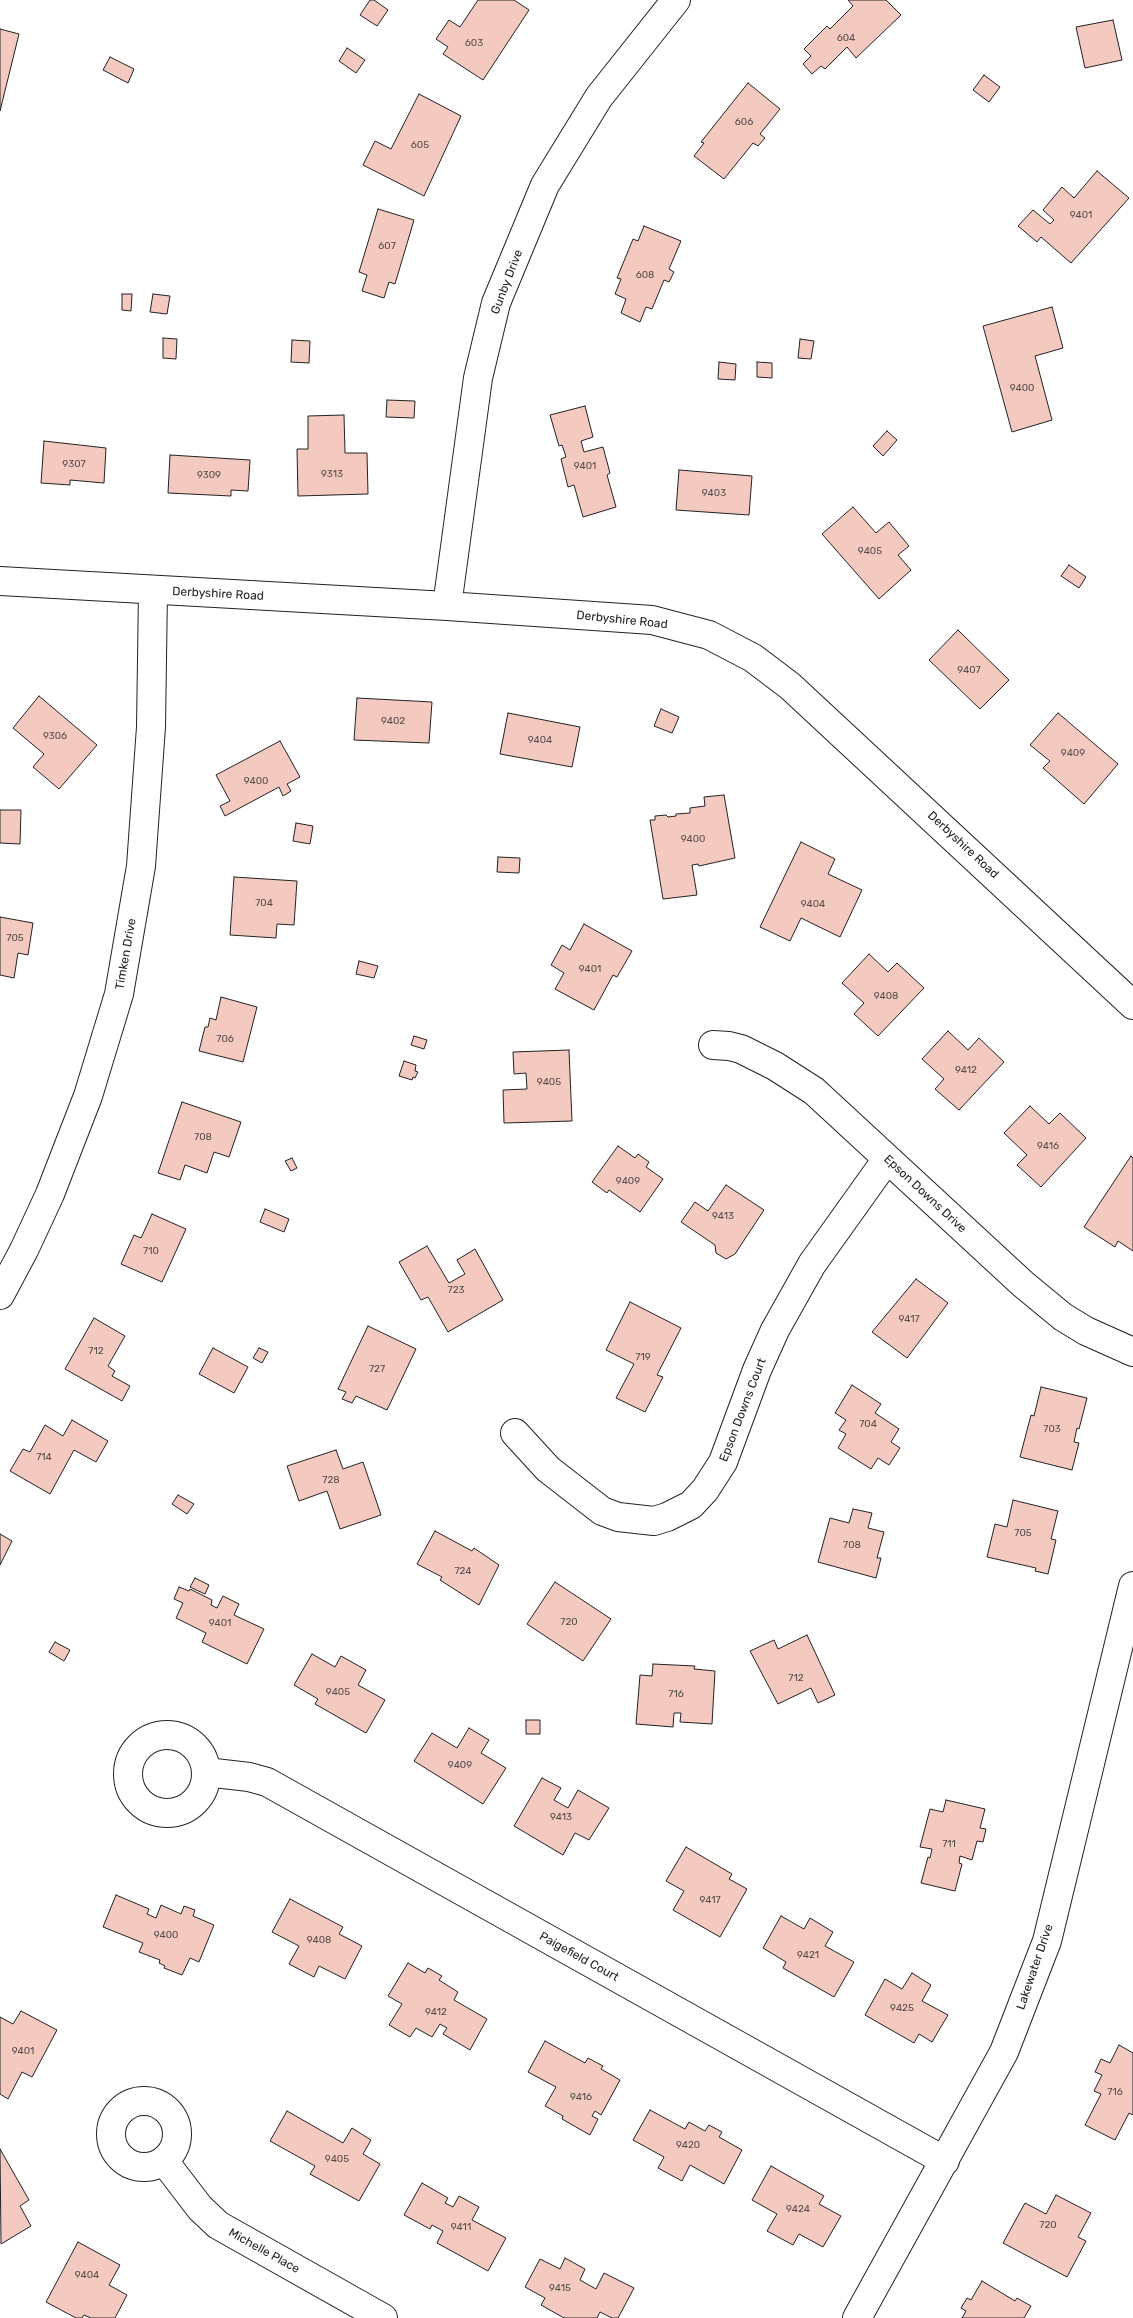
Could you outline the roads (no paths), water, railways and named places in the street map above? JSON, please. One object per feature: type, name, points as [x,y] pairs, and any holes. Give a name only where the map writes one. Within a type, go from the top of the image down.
[{"type":"street","name":"Gunby Drive","points":[[447,606],[463,475],[478,378],[496,302],[545,186],[599,97],[676,0]]},
{"type":"street","name":"Derbyshire Road","points":[[0,581],[447,606],[652,620],[709,635],[753,658],[790,686],[1133,1005]]},
{"type":"street","name":"Timken Drive","points":[[0,1295],[24,1250],[50,1194],[88,1096],[120,994],[141,866],[151,727],[153,591]]},
{"type":"street","name":"Epson Downs Drive","points":[[713,1045],[741,1049],[775,1066],[814,1091],[1023,1284],[1063,1317],[1086,1331],[1133,1352]]},
{"type":"street","name":"Epson Downs Court","points":[[515,1434],[548,1469],[602,1511],[618,1517],[654,1521],[691,1505],[705,1490],[723,1462],[768,1346],[808,1272],[887,1159]]},
{"type":"street","name":"Lakewater Drive","points":[[857,2318],[1004,2052],[1046,1941],[1133,1586]]},
{"type":"street","name":"Paigefield Court","points":[[206,1772],[249,1777],[266,1782],[945,2161]]},
{"type":"street","name":"Michelle Place","points":[[164,2160],[200,2208],[218,2225],[383,2318]]}]
